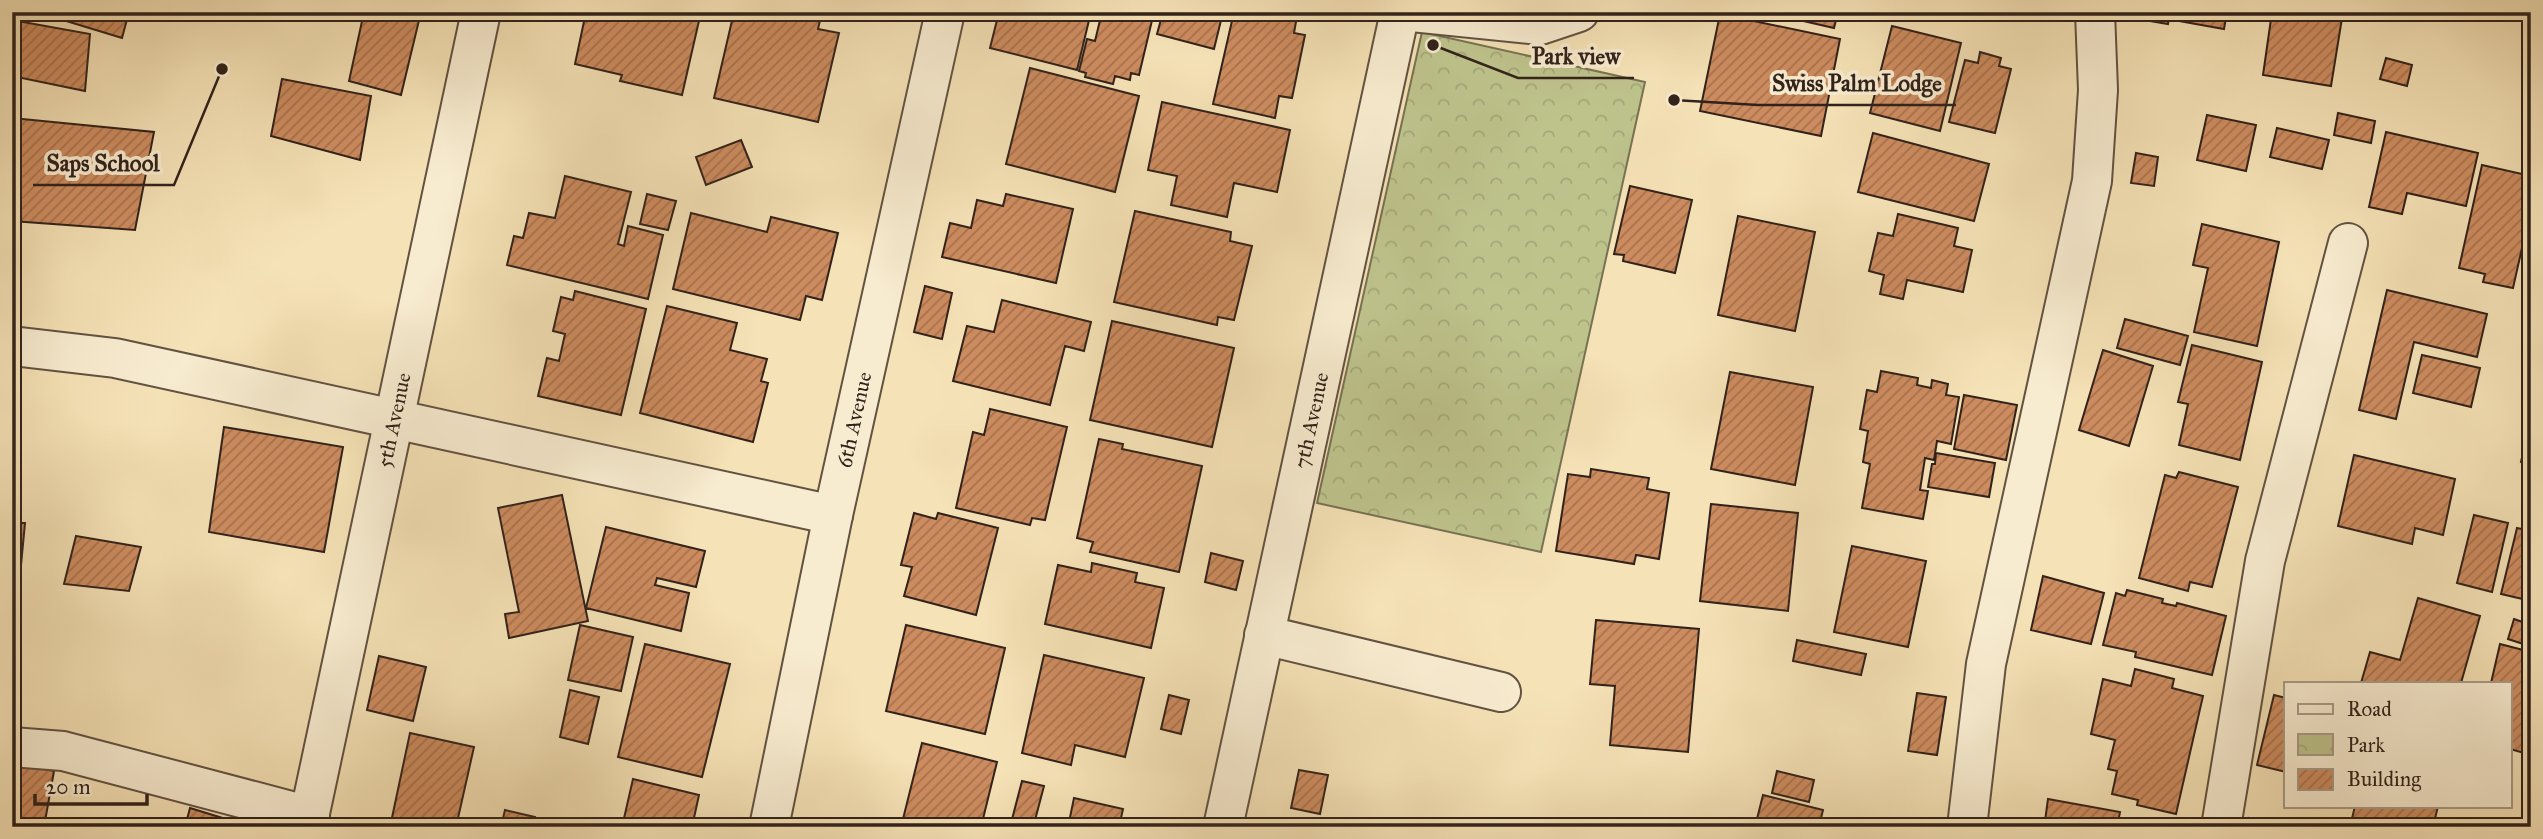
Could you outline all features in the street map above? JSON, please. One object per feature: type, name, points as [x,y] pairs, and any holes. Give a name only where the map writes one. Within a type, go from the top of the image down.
[{"type":"street","name":"5th Avenue","points":[[309,821],[481,12]]},
{"type":"street","name":"6th Avenue","points":[[769,827],[833,515],[946,12]]},
{"type":"street","name":"7th Avenue","points":[[1223,827],[1400,12]]},
{"type":"street","points":[[1412,12],[1540,25],[1579,12]]},
{"type":"street","points":[[1966,827],[1986,664],[2092,181],[2098,90],[2095,12]]},
{"type":"street","points":[[2221,827],[2265,561],[2348,243]]},
{"type":"street","points":[[12,346],[115,358],[833,515]]},
{"type":"street","points":[[1264,635],[1501,692]]},
{"type":"street","points":[[12,747],[63,751],[309,821]]},
{"type":"green space","points":[[1422,32],[1645,82],[1541,552],[1317,503]]},
{"type":"building","points":[[65,12],[129,12],[122,38],[63,20]]},
{"type":"building","points":[[364,12],[421,12],[401,95],[349,81]]},
{"type":"building","points":[[586,12],[701,12],[682,95],[620,81],[622,75],[575,64]]},
{"type":"building","points":[[734,12],[822,12],[818,29],[839,33],[818,122],[714,98]]},
{"type":"building","points":[[999,12],[1091,12],[1077,70],[990,48]]},
{"type":"building","points":[[1102,12],[1154,12],[1139,75],[1131,73],[1130,80],[1115,76],[1113,84],[1085,77],[1086,73],[1079,71],[1087,39],[1095,41]]},
{"type":"building","points":[[1163,12],[1223,12],[1214,49],[1157,34]]},
{"type":"building","points":[[1234,12],[1282,12],[1297,16],[1294,33],[1305,35],[1292,98],[1279,96],[1275,118],[1213,104]]},
{"type":"building","points":[[1764,12],[1838,12],[1834,28]]},
{"type":"building","points":[[2114,12],[2170,12],[2168,24],[2114,15]]},
{"type":"building","points":[[2174,12],[2227,12],[2224,29],[2173,20]]},
{"type":"building","points":[[2272,12],[2343,12],[2331,86],[2263,75]]},
{"type":"building","points":[[1720,14],[1840,39],[1821,136],[1700,111]]},
{"type":"building","points":[[12,20],[90,34],[85,91],[12,76]]},
{"type":"building","points":[[1892,26],[1961,43],[1940,131],[1870,113]]},
{"type":"building","points":[[1980,52],[2001,58],[1999,66],[2011,69],[1995,133],[1949,122],[1965,60],[1978,63]]},
{"type":"building","points":[[2386,58],[2412,65],[2407,86],[2380,79]]},
{"type":"building","points":[[1030,68],[1139,96],[1115,192],[1006,164]]},
{"type":"building","points":[[282,79],[371,96],[360,160],[271,136]]},
{"type":"building","points":[[1162,102],[1290,130],[1277,192],[1234,183],[1227,217],[1171,205],[1177,176],[1148,170]]},
{"type":"building","points":[[2338,113],[2375,121],[2371,143],[2334,135]]},
{"type":"building","points":[[2207,115],[2256,125],[2246,171],[2197,160]]},
{"type":"building","points":[[12,118],[154,132],[135,230],[12,221]]},
{"type":"building","points":[[2277,128],[2329,140],[2322,169],[2270,157]]},
{"type":"building","points":[[2386,132],[2478,153],[2466,206],[2407,193],[2402,214],[2369,207]]},
{"type":"building","points":[[1873,133],[1989,164],[1974,221],[1858,192]]},
{"type":"building","points":[[741,140],[752,167],[706,185],[696,157]]},
{"type":"building","points":[[2136,153],[2158,157],[2154,186],[2131,183]]},
{"type":"building","points":[[2482,165],[2531,176],[2531,208],[2513,288],[2483,282],[2485,274],[2459,268]]},
{"type":"building","points":[[565,176],[631,192],[618,244],[624,246],[628,226],[663,235],[648,299],[507,265],[514,236],[523,238],[529,213],[555,218]]},
{"type":"building","points":[[1630,186],[1692,200],[1675,273],[1623,261],[1624,255],[1614,254]]},
{"type":"building","points":[[647,194],[676,201],[668,230],[640,224]]},
{"type":"building","points":[[1006,194],[1073,209],[1056,283],[942,257],[950,223],[971,228],[977,200],[1003,206]]},
{"type":"building","points":[[1135,211],[1231,232],[1230,241],[1252,246],[1234,320],[1218,317],[1217,325],[1114,302]]},
{"type":"building","points":[[691,213],[767,232],[771,217],[838,233],[822,300],[806,296],[800,320],[673,289]]},
{"type":"building","points":[[1898,214],[1958,228],[1954,246],[1972,250],[1963,292],[1907,280],[1903,299],[1880,294],[1884,275],[1869,271],[1878,233],[1893,236]]},
{"type":"building","points":[[1738,216],[1815,232],[1795,331],[1718,315]]},
{"type":"building","points":[[2202,224],[2279,242],[2257,346],[2194,332],[2208,268],[2193,265]]},
{"type":"building","points":[[925,286],[952,293],[942,339],[914,332]]},
{"type":"building","points":[[2387,290],[2487,314],[2477,357],[2414,342],[2396,419],[2359,410]]},
{"type":"building","points":[[575,291],[646,309],[621,415],[538,396],[547,358],[559,361],[565,334],[553,331],[561,297],[573,300]]},
{"type":"building","points":[[1002,300],[1091,322],[1084,351],[1065,346],[1050,405],[953,381],[967,326],[994,332]]},
{"type":"building","points":[[667,306],[737,323],[730,350],[767,359],[761,381],[768,383],[753,442],[640,413]]},
{"type":"building","points":[[2125,319],[2188,336],[2180,365],[2117,348]]},
{"type":"building","points":[[1112,321],[1234,348],[1212,447],[1090,420]]},
{"type":"building","points":[[2192,345],[2262,362],[2240,460],[2179,445],[2188,404],[2178,402]]},
{"type":"building","points":[[2103,350],[2153,366],[2129,446],[2079,430]]},
{"type":"building","points":[[2422,355],[2480,368],[2471,407],[2413,393]]},
{"type":"building","points":[[1881,371],[1918,378],[1917,385],[1931,388],[1932,380],[1948,384],[1946,395],[1959,397],[1951,444],[1937,441],[1934,460],[1925,458],[1920,490],[1928,491],[1923,519],[1862,508],[1870,464],[1863,462],[1868,431],[1860,429],[1867,390],[1877,392]]},
{"type":"building","points":[[1730,372],[1813,387],[1795,485],[1711,469]]},
{"type":"building","points":[[1964,395],[2017,405],[2006,460],[1954,449]]},
{"type":"building","points":[[990,409],[1067,427],[1045,520],[1032,518],[1030,525],[956,508],[973,432],[984,435]]},
{"type":"building","points":[[2531,417],[2531,464],[2521,462]]},
{"type":"building","points":[[224,427],[343,447],[324,552],[209,532]]},
{"type":"building","points":[[1099,439],[1123,444],[1122,449],[1202,466],[1179,572],[1090,552],[1093,542],[1077,538]]},
{"type":"building","points":[[1936,453],[1995,463],[1989,497],[1928,487]]},
{"type":"building","points":[[2354,455],[2455,479],[2443,535],[2415,528],[2412,544],[2338,526]]},
{"type":"building","points":[[1591,469],[1649,478],[1647,489],[1669,493],[1659,559],[1636,555],[1634,564],[1556,551],[1568,474],[1590,477]]},
{"type":"building","points":[[2179,472],[2238,487],[2212,587],[2190,582],[2188,591],[2139,578],[2165,475],[2176,478]]},
{"type":"building","points":[[562,495],[588,621],[509,638],[505,614],[519,612],[498,508]]},
{"type":"building","points":[[1711,504],[1798,513],[1788,611],[1700,601]]},
{"type":"building","points":[[914,513],[936,519],[938,513],[998,528],[976,615],[904,596],[912,567],[901,565]]},
{"type":"building","points":[[2474,515],[2508,523],[2492,592],[2457,583]]},
{"type":"building","points":[[12,523],[25,523],[15,629],[12,628]]},
{"type":"building","points":[[606,527],[705,551],[696,587],[657,578],[655,585],[689,593],[681,631],[586,608]]},
{"type":"building","points":[[2517,528],[2531,531],[2531,601],[2501,594]]},
{"type":"building","points":[[76,536],[141,547],[129,591],[64,584]]},
{"type":"building","points":[[1852,546],[1926,561],[1908,647],[1834,632]]},
{"type":"building","points":[[1211,553],[1243,561],[1236,590],[1205,582]]},
{"type":"building","points":[[1092,563],[1137,573],[1135,582],[1164,588],[1151,648],[1045,624],[1058,565],[1091,572]]},
{"type":"building","points":[[2043,576],[2104,593],[2091,644],[2031,630]]},
{"type":"building","points":[[2127,590],[2163,599],[2162,603],[2176,606],[2177,603],[2226,616],[2212,675],[2135,657],[2136,652],[2103,645],[2116,593],[2125,596]]},
{"type":"building","points":[[2418,598],[2480,616],[2461,682],[2361,682],[2370,652],[2400,660]]},
{"type":"building","points":[[2514,619],[2531,625],[2529,646],[2508,639]]},
{"type":"building","points":[[1596,620],[1699,629],[1688,752],[1610,745],[1615,686],[1590,684]]},
{"type":"building","points":[[580,625],[633,637],[621,691],[568,680]]},
{"type":"building","points":[[906,625],[1005,648],[985,734],[886,711]]},
{"type":"building","points":[[1797,640],[1866,654],[1861,675],[1793,661]]},
{"type":"building","points":[[645,644],[730,664],[702,777],[618,757]]},
{"type":"building","points":[[2500,644],[2531,652],[2531,755],[2512,750],[2512,682],[2491,682]]},
{"type":"building","points":[[1044,655],[1144,678],[1125,757],[1075,745],[1071,765],[1022,753]]},
{"type":"building","points":[[379,656],[426,667],[413,721],[367,710]]},
{"type":"building","points":[[2135,669],[2174,679],[2172,688],[2203,696],[2176,814],[2137,805],[2138,800],[2112,794],[2117,771],[2108,769],[2115,740],[2091,734],[2103,679],[2131,686]]},
{"type":"building","points":[[570,690],[599,697],[588,744],[560,737]]},
{"type":"building","points":[[1917,693],[1946,697],[1937,755],[1908,751]]},
{"type":"building","points":[[1169,695],[1189,700],[1181,734],[1161,729]]},
{"type":"building","points":[[2274,695],[2284,698],[2284,772],[2257,765]]},
{"type":"building","points":[[410,733],[474,747],[456,827],[390,827]]},
{"type":"building","points":[[922,743],[997,762],[981,827],[901,827]]},
{"type":"building","points":[[12,762],[54,771],[44,827],[12,827]]},
{"type":"building","points":[[1299,770],[1328,775],[1320,814],[1291,808]]},
{"type":"building","points":[[1777,771],[1814,780],[1809,802],[1772,793]]},
{"type":"building","points":[[633,779],[699,795],[692,827],[622,827]]},
{"type":"building","points":[[1022,781],[1044,786],[1034,824],[1045,827],[1010,827]]},
{"type":"building","points":[[1763,795],[1823,810],[1819,827],[1755,827]]},
{"type":"building","points":[[1074,798],[1123,809],[1119,827],[1068,827]]},
{"type":"building","points":[[2048,799],[2120,812],[2117,827],[2033,827],[2034,819],[2045,821]]},
{"type":"building","points":[[190,808],[252,827],[185,827]]},
{"type":"building","points":[[2355,808],[2438,808],[2433,827],[2350,827]]},
{"type":"building","points":[[505,810],[535,817],[533,827],[501,827]]},
{"type":"building","points":[[2249,818],[2290,827],[2247,827]]},
{"type":"place","name":"Park view","points":[[1433,45]]},
{"type":"place","name":"Saps School","points":[[222,69]]},
{"type":"place","name":"Swiss Palm Lodge","points":[[1674,100]]}]
